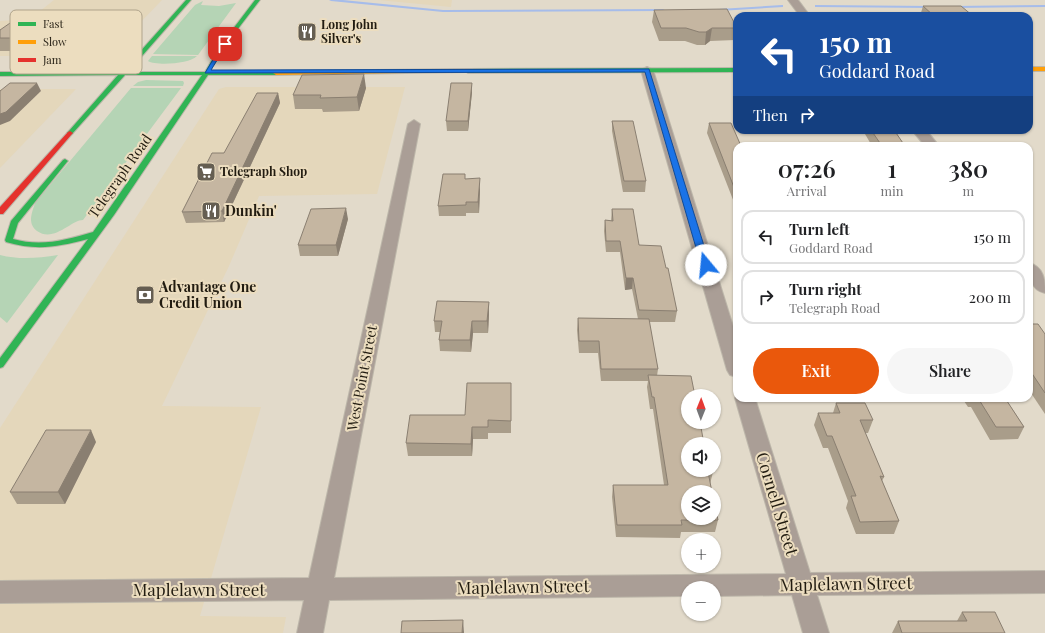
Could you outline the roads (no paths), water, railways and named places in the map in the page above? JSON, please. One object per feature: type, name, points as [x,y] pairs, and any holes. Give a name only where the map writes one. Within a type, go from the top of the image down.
[{"type":"main road","points":[[142,53],[189,0]]},
{"type":"main road","name":"Telegraph Road","points":[[0,364],[96,234],[219,53],[258,1]]},
{"type":"main road","points":[[210,46],[219,53]]},
{"type":"main road","points":[[1033,69],[1045,69]]},
{"type":"main road","points":[[142,73],[733,70]]},
{"type":"main road","points":[[0,74],[10,74]]},
{"type":"main road","points":[[0,212],[108,97],[123,74]]},
{"type":"main road","points":[[72,153],[14,223],[9,240],[21,246],[34,248],[96,234]]},
{"type":"street","points":[[793,0],[802,12]]},
{"type":"street","points":[[647,70],[733,357]]},
{"type":"street","name":"West Point Street","points":[[310,633],[414,124]]},
{"type":"street","points":[[922,134],[929,142]]},
{"type":"street","points":[[1033,273],[1045,288]]},
{"type":"street","name":"Cornell Street","points":[[746,402],[816,633]]},
{"type":"street","name":"Maplelawn Street","points":[[0,592],[1045,582]]},
{"type":"waterway","points":[[331,0],[443,11],[663,10]]},
{"type":"waterway","points":[[719,10],[782,6]]},
{"type":"waterway","points":[[816,6],[932,7]]},
{"type":"waterway","points":[[953,7],[1045,6]]},
{"type":"place","name":"Long John Silver's","points":[[307,32]]},
{"type":"place","name":"Telegraph Shop","points":[[206,172]]},
{"type":"place","name":"Dunkin'","points":[[211,211]]},
{"type":"place","name":"Advantage One Credit Union","points":[[145,295]]}]
